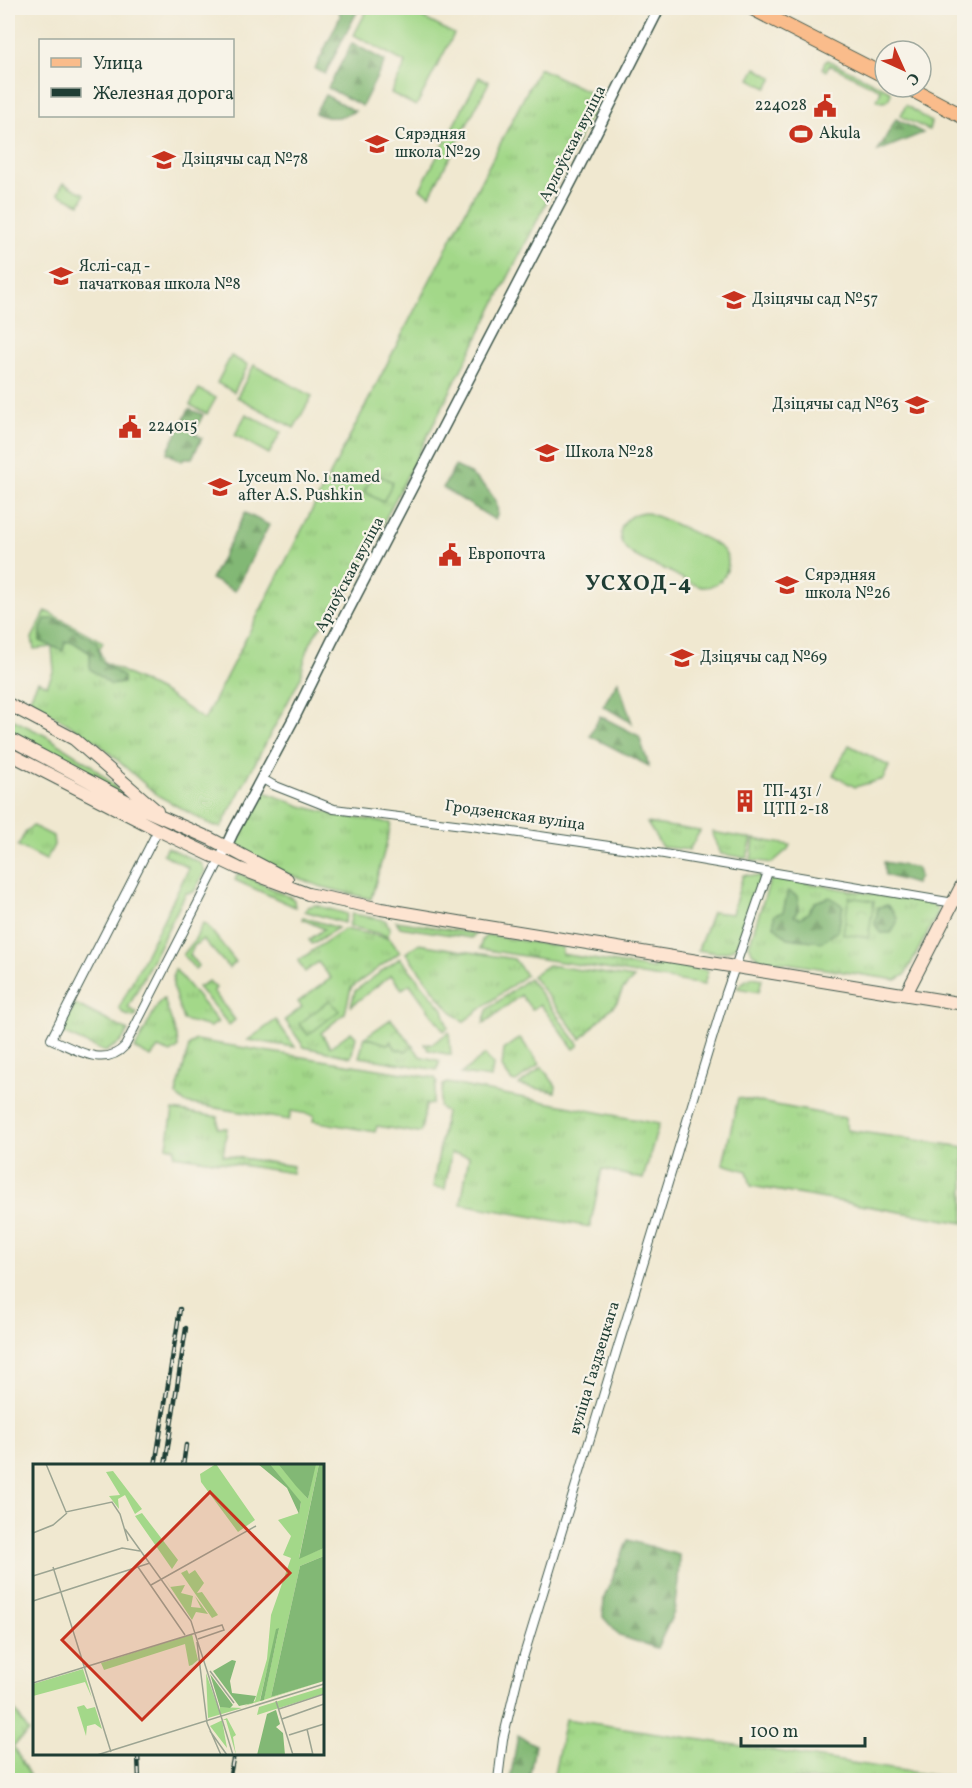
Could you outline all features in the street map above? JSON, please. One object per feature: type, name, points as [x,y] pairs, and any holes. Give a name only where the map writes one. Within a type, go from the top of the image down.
[{"type":"main road","points":[[752,8],[873,70]]},
{"type":"main road","points":[[930,99],[964,117]]},
{"type":"main road","points":[[8,704],[74,739],[167,820]]},
{"type":"main road","points":[[8,738],[136,806],[327,897]]},
{"type":"main road","points":[[8,753],[220,860],[297,891],[402,913],[964,1004]]},
{"type":"main road","points":[[906,994],[964,881]]},
{"type":"street","name":"Арлоўская вуліца","points":[[158,830],[51,1039],[95,1057],[112,1056],[121,1051],[129,1042],[261,778],[659,8]]},
{"type":"street","name":"Гродзенская вуліца","points":[[261,778],[334,809],[664,854],[954,903]]},
{"type":"street","points":[[734,968],[768,872]]},
{"type":"street","name":"вуліца Газдзецкага","points":[[498,1780],[503,1739],[520,1668],[734,968]]},
{"type":"green space","points":[[339,8],[359,8],[325,74],[315,69],[340,17]]},
{"type":"green space","points":[[368,8],[404,8],[454,34],[416,106],[391,93],[406,63],[354,35]]},
{"type":"green space","points":[[352,43],[385,61],[362,106],[328,88]]},
{"type":"green space","points":[[828,60],[873,82],[873,86],[830,65],[826,71],[823,69],[824,63]]},
{"type":"green space","points":[[539,68],[600,97],[342,604],[314,636],[306,655],[301,677],[221,827],[213,826],[157,795],[97,742],[29,700],[38,681],[47,685],[54,670],[52,647],[34,649],[32,638],[46,611],[103,642],[99,650],[104,662],[166,694],[204,720]]},
{"type":"green space","points":[[756,68],[773,78],[767,88],[750,79]]},
{"type":"green space","points":[[479,77],[489,82],[430,195],[420,189]]},
{"type":"green space","points":[[325,95],[355,111],[335,117],[325,117],[315,113]]},
{"type":"green space","points":[[877,99],[888,99],[882,102]]},
{"type":"green space","points":[[906,105],[931,122],[929,130],[903,118],[901,115]]},
{"type":"green space","points":[[896,119],[923,133],[878,151]]},
{"type":"green space","points":[[63,183],[85,194],[80,204],[58,194]]},
{"type":"green space","points":[[231,356],[248,365],[234,392],[217,383]]},
{"type":"green space","points":[[254,365],[312,396],[294,428],[237,397]]},
{"type":"green space","points":[[199,389],[216,398],[207,414],[190,405]]},
{"type":"green space","points":[[189,409],[203,415],[194,433],[202,438],[192,458],[184,458],[182,461],[167,453]]},
{"type":"green space","points":[[246,414],[281,432],[269,454],[235,435]]},
{"type":"green space","points":[[455,466],[470,474],[492,496],[497,512],[495,520],[443,488]]},
{"type":"green space","points":[[374,473],[393,482],[383,502],[364,492]]},
{"type":"green space","points":[[645,512],[698,535],[723,550],[728,562],[725,575],[721,580],[709,587],[698,586],[627,550],[620,535],[622,526],[632,516]]},
{"type":"green space","points":[[245,513],[269,525],[235,591],[211,579]]},
{"type":"green space","points":[[45,619],[55,619],[97,642],[100,660],[123,677],[123,683],[111,685],[90,669],[90,653],[73,642],[65,642],[63,651],[40,641],[41,628]]},
{"type":"green space","points":[[618,681],[632,723],[603,706]]},
{"type":"green space","points":[[600,716],[639,736],[649,766],[590,736]]},
{"type":"green space","points":[[8,717],[46,736],[90,764],[134,804],[8,738]]},
{"type":"green space","points":[[849,745],[889,766],[883,779],[855,787],[833,775]]},
{"type":"green space","points":[[265,792],[301,806],[337,815],[391,823],[371,899],[319,886],[238,850],[236,842],[257,797]]},
{"type":"green space","points":[[647,823],[700,831],[689,850],[662,847]]},
{"type":"green space","points":[[33,826],[53,836],[54,845],[46,860],[18,846],[26,831]]},
{"type":"green space","points":[[712,832],[752,839],[747,858],[721,854]]},
{"type":"green space","points":[[754,839],[790,845],[772,863],[751,860]]},
{"type":"green space","points":[[167,847],[201,863],[205,871],[194,892],[186,893],[128,1008],[137,1013],[135,1017],[130,1016],[119,1008],[189,868],[163,854]]},
{"type":"green space","points":[[884,862],[917,868],[919,877],[915,884],[885,875]]},
{"type":"green space","points":[[238,873],[290,897],[294,900],[295,907],[235,880]]},
{"type":"green space","points":[[743,875],[761,876],[737,945],[723,952],[698,950],[712,912],[732,914]]},
{"type":"green space","points":[[771,877],[932,904],[937,909],[937,915],[905,975],[896,980],[761,959],[753,954],[749,945]]},
{"type":"green space","points":[[788,891],[797,896],[799,908],[794,916],[800,918],[808,913],[815,902],[830,897],[843,906],[838,931],[822,942],[787,938],[774,926],[774,915],[783,912]]},
{"type":"green space","points":[[849,897],[874,901],[868,938],[843,934]]},
{"type":"green space","points":[[315,905],[347,914],[344,923],[305,911],[308,907]]},
{"type":"green space","points":[[887,905],[896,915],[896,925],[891,933],[880,933],[875,924],[878,907]]},
{"type":"green space","points":[[352,914],[385,920],[390,928],[388,936],[349,926]]},
{"type":"green space","points":[[303,917],[338,928],[312,944],[309,940],[324,929],[302,919]]},
{"type":"green space","points":[[396,921],[476,934],[471,938],[400,927]]},
{"type":"green space","points":[[203,923],[236,962],[229,968],[203,939],[194,946],[190,955],[198,966],[195,969],[183,955],[194,941]]},
{"type":"green space","points":[[344,929],[389,938],[400,952],[351,988],[345,1013],[321,1033],[330,1047],[351,1032],[356,1037],[351,1057],[304,1047],[285,1020],[302,1007],[298,1002],[331,978],[318,962],[305,972],[298,961]]},
{"type":"green space","points":[[487,935],[562,947],[562,954],[653,969],[654,962],[708,970],[704,985],[480,949],[482,940]]},
{"type":"green space","points":[[418,944],[514,959],[526,975],[463,1022],[446,1006],[406,953]]},
{"type":"green space","points":[[400,958],[443,1009],[448,1028],[444,1031],[410,984],[402,989],[391,975],[351,1006],[355,991]]},
{"type":"green space","points":[[548,965],[634,978],[623,989],[617,1002],[581,1039],[532,976]]},
{"type":"green space","points":[[175,969],[218,1022],[210,1027],[183,1020],[173,987]]},
{"type":"green space","points":[[753,977],[762,979],[759,992],[737,988],[742,982]]},
{"type":"green space","points":[[529,978],[579,1045],[574,1049],[540,1004],[532,1010],[521,995],[483,1024],[487,1010]]},
{"type":"green space","points":[[209,981],[216,988],[213,991],[235,1020],[229,1025],[198,987]]},
{"type":"green space","points":[[164,999],[177,1037],[178,1048],[171,1053],[158,1048],[151,1057],[135,1049],[159,1002]]},
{"type":"green space","points":[[330,1000],[339,1011],[308,1035],[299,1024]]},
{"type":"green space","points":[[75,1004],[128,1031],[121,1042],[105,1052],[60,1032]]},
{"type":"green space","points":[[391,1019],[413,1046],[406,1051],[396,1049],[391,1041],[387,1044],[365,1037]]},
{"type":"green space","points":[[276,1020],[295,1047],[248,1040]]},
{"type":"green space","points":[[449,1032],[451,1055],[429,1050],[424,1044],[432,1044]]},
{"type":"green space","points":[[365,1037],[387,1044],[391,1041],[396,1049],[405,1051],[413,1046],[420,1056],[440,1061],[437,1070],[359,1057]]},
{"type":"green space","points":[[520,1038],[540,1064],[516,1082],[512,1081],[502,1068],[504,1050]]},
{"type":"green space","points":[[195,1040],[435,1078],[437,1082],[432,1104],[426,1105],[421,1131],[418,1133],[377,1126],[375,1132],[313,1121],[314,1115],[291,1111],[289,1120],[185,1103],[176,1095],[189,1046]]},
{"type":"green space","points":[[485,1055],[493,1065],[491,1078],[461,1074]]},
{"type":"green space","points":[[542,1067],[556,1086],[555,1092],[519,1085]]},
{"type":"green space","points":[[447,1083],[659,1124],[643,1179],[602,1169],[590,1227],[461,1204],[469,1156],[451,1153],[445,1189],[433,1187],[446,1112],[439,1107],[443,1085]]},
{"type":"green space","points":[[738,1098],[845,1118],[847,1130],[964,1147],[964,1223],[751,1186],[747,1171],[723,1164]]},
{"type":"green space","points":[[173,1110],[218,1117],[218,1128],[227,1128],[223,1155],[293,1166],[292,1173],[174,1155],[175,1148],[167,1146]]},
{"type":"green space","points":[[628,1540],[679,1555],[674,1612],[657,1648],[620,1636],[603,1617],[604,1598]]},
{"type":"green space","points":[[8,1700],[29,1732],[13,1746],[32,1780],[8,1780]]},
{"type":"green space","points":[[565,1719],[963,1780],[553,1780]]},
{"type":"green space","points":[[518,1735],[535,1745],[529,1780],[510,1780]]},
{"type":"railway","points":[[155,1464],[180,1309]]},
{"type":"railway","points":[[165,1464],[186,1328]]},
{"type":"railway","points":[[183,1464],[186,1445]]},
{"type":"railway","points":[[138,1755],[139,1780]]},
{"type":"railway","points":[[229,1780],[234,1755]]},
{"type":"place","name":"224028","points":[[825,106]]},
{"type":"place","name":"Akula","points":[[801,134]]},
{"type":"place","name":"Сярэдняя школа №29","points":[[377,144]]},
{"type":"place","name":"Дзіцячы сад №78","points":[[164,160]]},
{"type":"place","name":"Яслі-сад - пачатковая школа №8","points":[[61,276]]},
{"type":"place","name":"Дзіцячы сад №57","points":[[734,300]]},
{"type":"place","name":"Дзіцячы сад №63","points":[[917,405]]},
{"type":"place","name":"224015","points":[[130,427]]},
{"type":"place","name":"Школа №28","points":[[547,453]]},
{"type":"place","name":"Lyceum No. 1 named after A.S. Pushkin","points":[[220,487]]},
{"type":"place","name":"Европочта","points":[[450,555]]},
{"type":"place","name":"Сярэдняя школа №26","points":[[787,585]]},
{"type":"place","name":"Дзіцячы сад №69","points":[[682,658]]},
{"type":"place","name":"ТП-431 / ЦТП 2-18","points":[[745,801]]},
{"type":"district","name":"УСХОД-4","points":[[639,584]]}]
